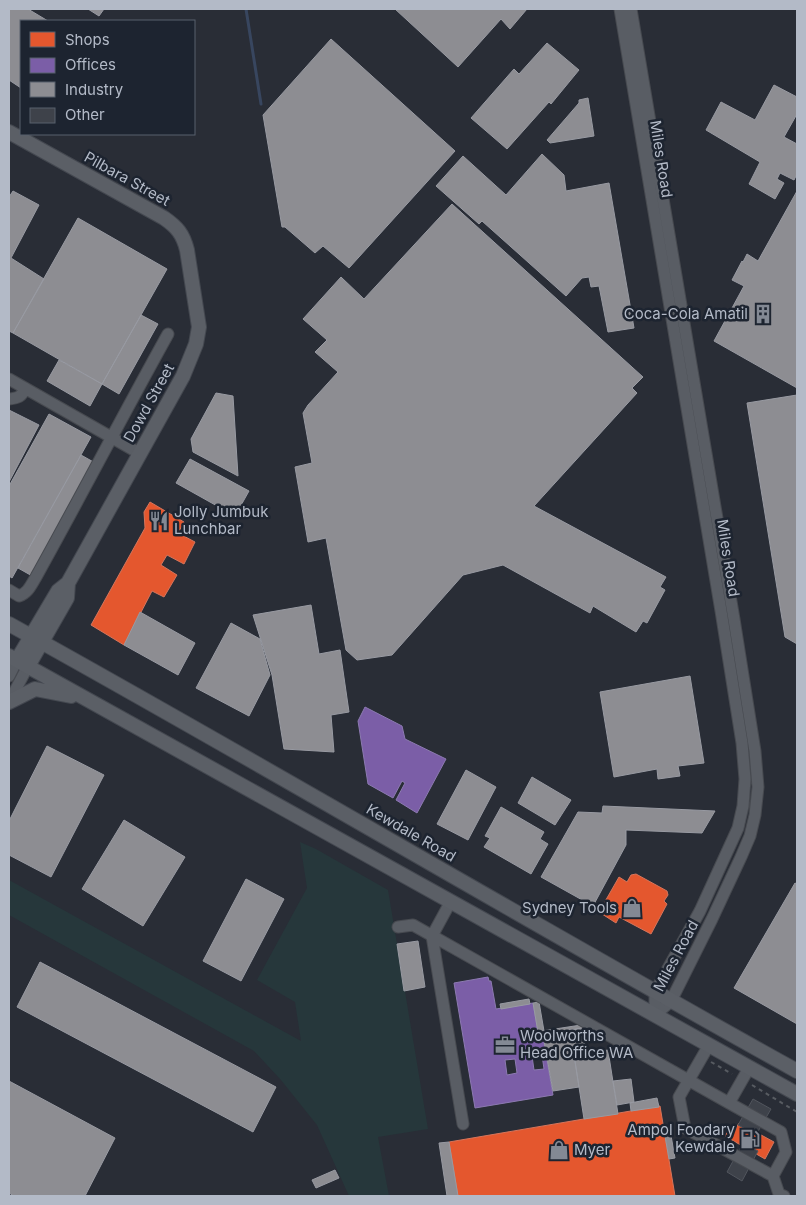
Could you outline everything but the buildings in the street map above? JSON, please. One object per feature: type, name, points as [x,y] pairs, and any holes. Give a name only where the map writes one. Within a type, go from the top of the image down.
[{"type":"main road","name":"Pilbara Street","points":[[9,132],[176,226]]},
{"type":"main road","name":"Dowd Street","points":[[18,661],[37,639],[58,592],[68,583],[187,368],[196,344],[199,327],[190,267],[184,239],[176,226]]},
{"type":"main road","name":"Kewdale Road","points":[[9,624],[279,775],[532,923],[797,1071]]},
{"type":"main road","points":[[18,661],[709,1045],[746,1074],[797,1094]]},
{"type":"main road","points":[[9,702],[35,689],[82,697]]},
{"type":"main road","points":[[451,901],[462,881]]},
{"type":"street","name":"Miles Road","points":[[620,9],[723,620],[742,742],[745,779],[738,828],[700,911],[654,992],[655,1015]]},
{"type":"street","name":"Miles Road","points":[[631,9],[734,619],[758,787],[755,814],[747,843],[671,1001],[655,1015]]},
{"type":"street","points":[[9,590],[19,596],[27,592],[168,334]]},
{"type":"street","points":[[9,379],[139,453]]},
{"type":"street","points":[[9,399],[18,398],[23,394],[25,388]]},
{"type":"street","name":"Dowd Street","points":[[9,676],[18,661]]},
{"type":"street","name":"Dowd Street","points":[[9,702],[18,661]]},
{"type":"street","points":[[451,901],[432,936],[463,1124]]},
{"type":"street","points":[[398,928],[413,925],[781,1132],[786,1152],[773,1176]]},
{"type":"street","points":[[709,1045],[679,1097],[685,1128],[773,1176],[779,1194],[784,1196]]},
{"type":"street","points":[[729,1103],[746,1074]]},
{"type":"path","points":[[711,1062],[746,1074],[797,1112]]},
{"type":"shaded area","points":[[300,842],[316,849],[388,890],[428,1129],[378,1137],[389,1196],[349,1196],[317,1125],[281,1080],[254,1051],[9,915],[9,880],[301,1041],[295,1002],[257,980],[307,888]]},
{"type":"waterway","points":[[246,9],[261,104]]},
{"type":"place","name":"Coca-Cola Amatil","points":[[763,314]]},
{"type":"place","name":"Jolly Jumbuk Lunchbar","points":[[159,521]]},
{"type":"place","name":"Sydney Tools","points":[[632,908]]},
{"type":"place","name":"Woolworths Head Office WA","points":[[505,1045]]},
{"type":"place","name":"Ampol Foodary Kewdale","points":[[750,1139]]},
{"type":"place","name":"Myer","points":[[559,1150]]}]
